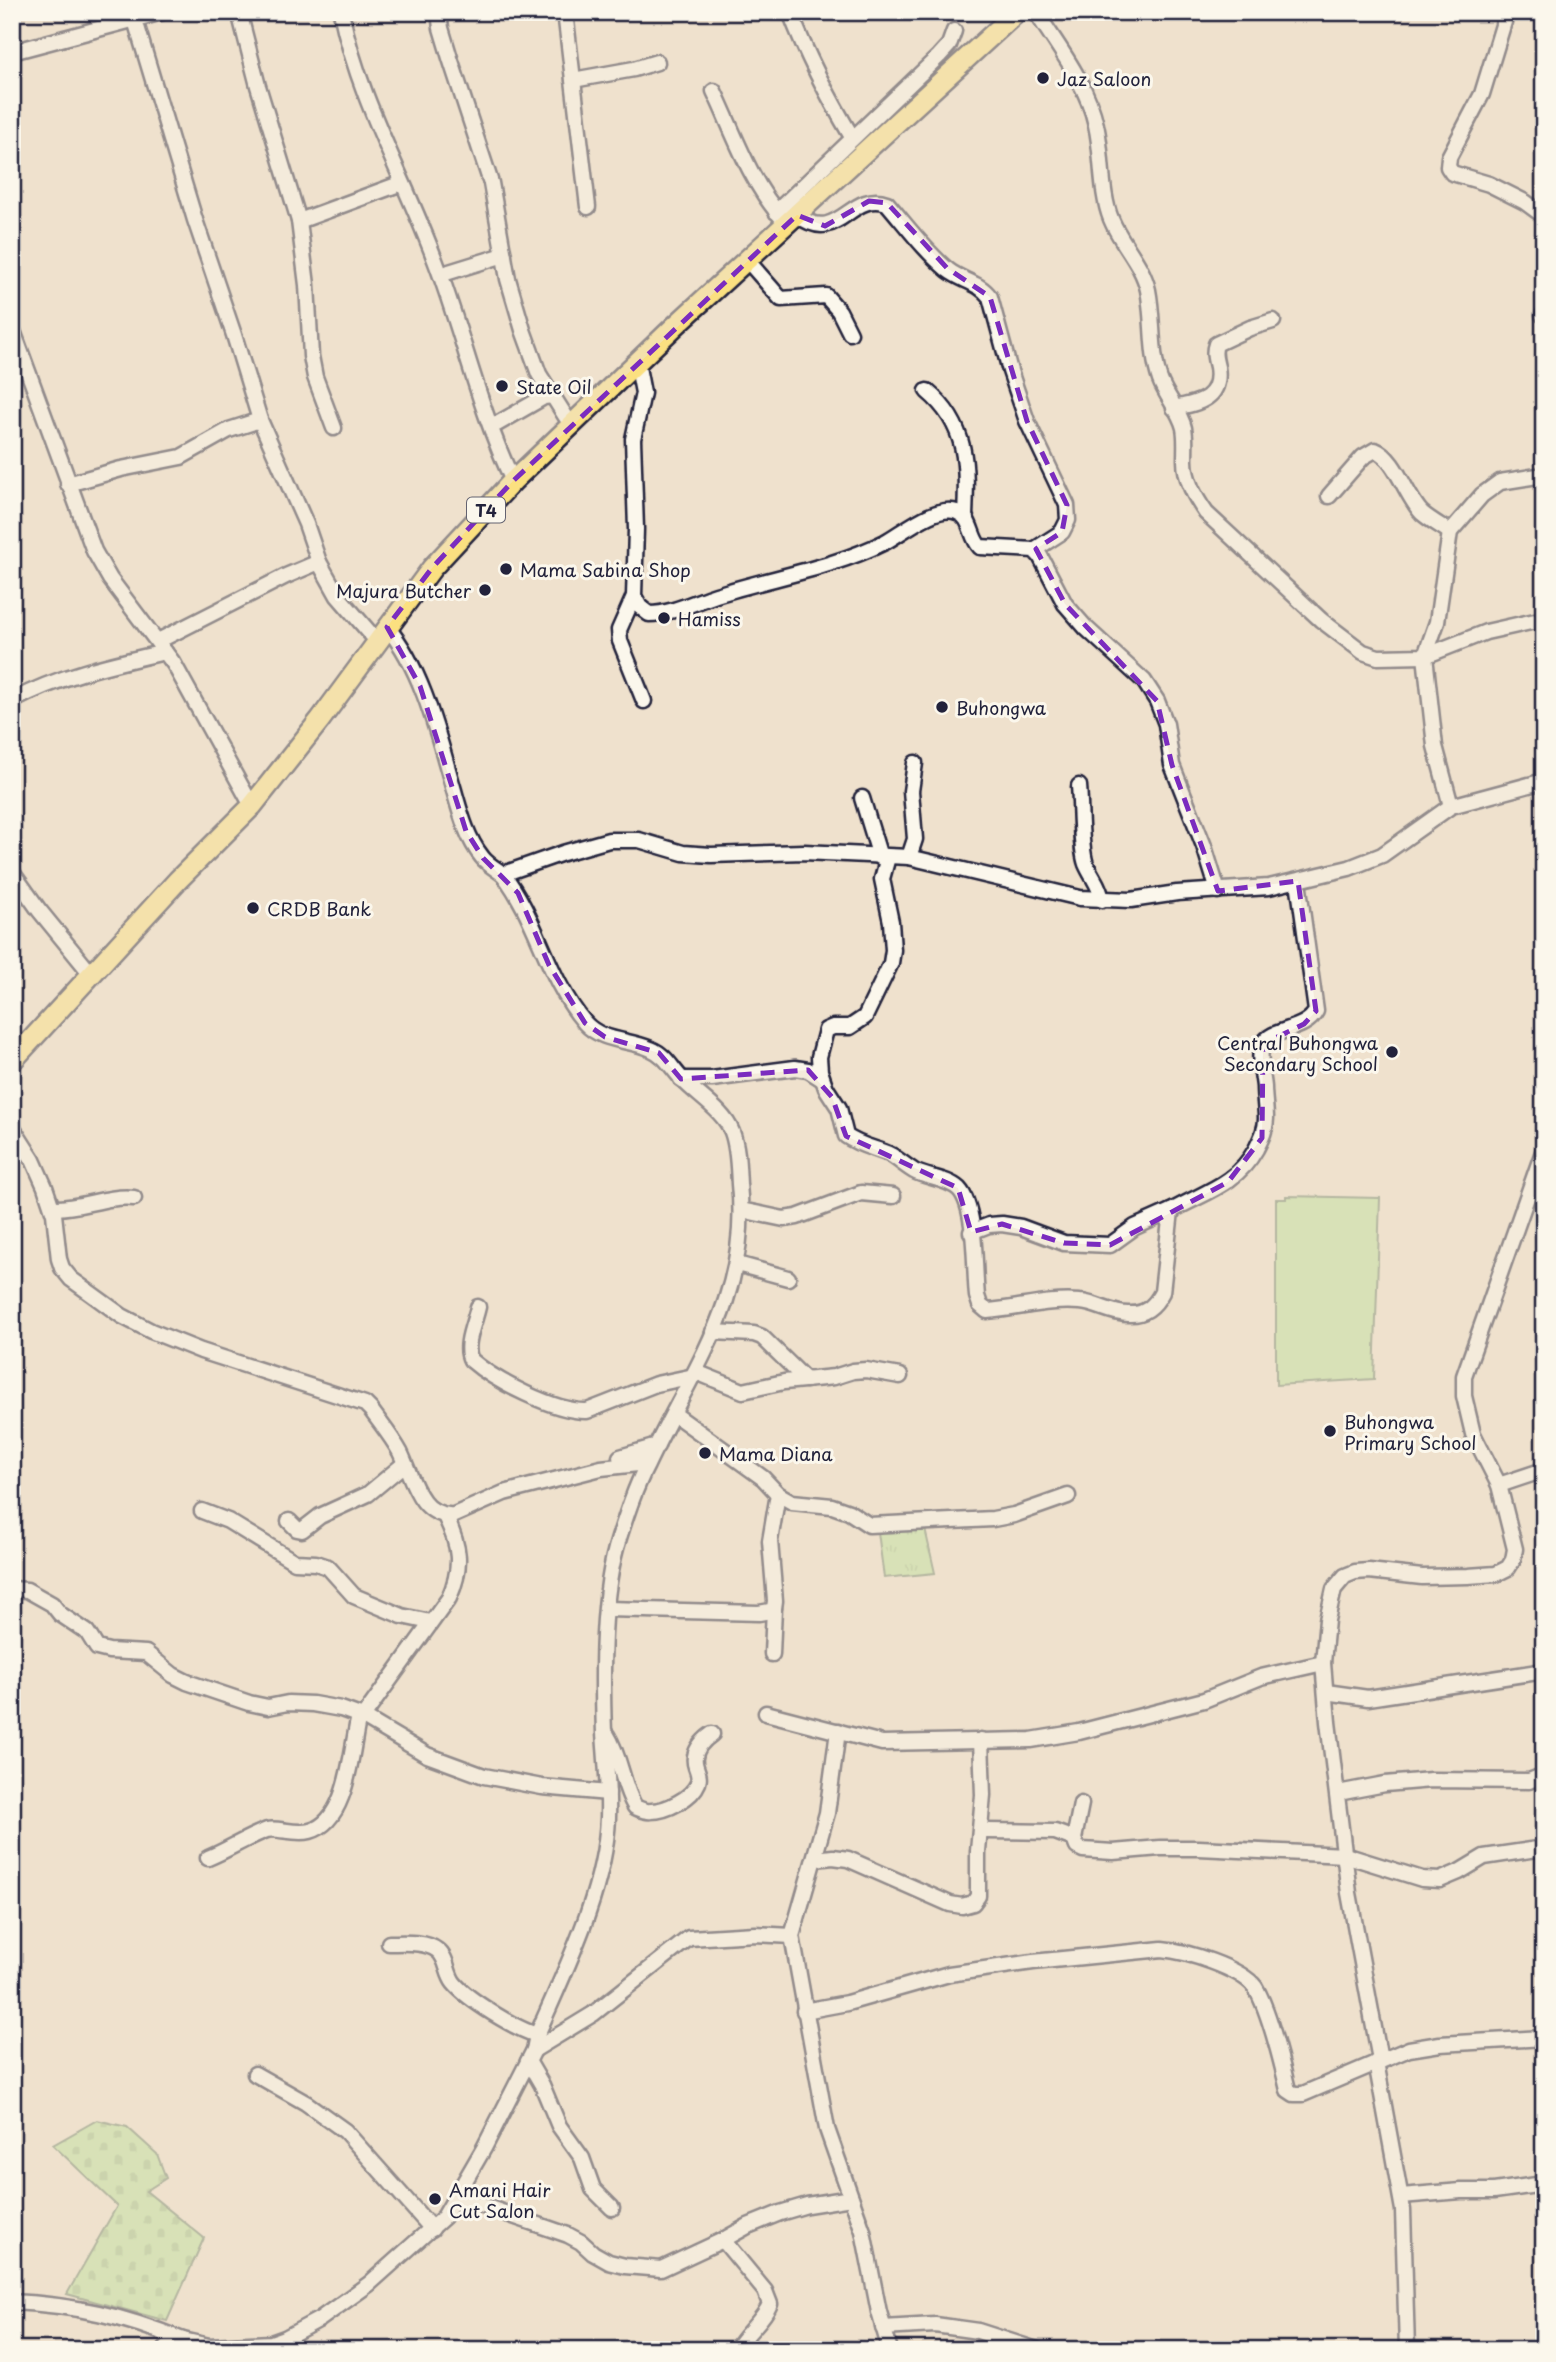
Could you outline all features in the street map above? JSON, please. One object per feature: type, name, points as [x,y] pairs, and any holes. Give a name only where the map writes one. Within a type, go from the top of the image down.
[{"type":"highway","name":"T4","points":[[12,1061],[178,880],[252,806],[320,720],[432,568],[513,481],[747,260],[787,217],[1017,12]]},
{"type":"street","points":[[12,52],[162,12]]},
{"type":"street","points":[[239,12],[258,86],[299,221],[307,285],[311,356],[315,377],[334,428]]},
{"type":"street","points":[[341,12],[354,65],[435,260],[494,441],[513,481]]},
{"type":"street","points":[[439,12],[450,58],[491,183],[504,255],[523,330],[539,374],[571,425]]},
{"type":"street","points":[[565,12],[588,207]]},
{"type":"street","points":[[790,12],[800,40],[852,137]]},
{"type":"street","points":[[1036,12],[1075,72],[1096,124],[1110,217],[1131,252],[1147,287],[1155,359],[1160,379],[1184,429],[1185,462],[1194,494],[1218,527],[1266,567],[1321,620],[1363,652],[1378,657],[1425,656],[1486,632],[1544,619]]},
{"type":"street","points":[[1507,12],[1482,94],[1449,157],[1448,167],[1452,173],[1461,177],[1504,191],[1544,216]]},
{"type":"street","points":[[12,2302],[75,2306],[120,2317],[183,2340],[209,2346],[285,2344],[349,2300],[432,2229],[456,2199],[533,2049],[600,1878],[608,1820],[604,1731],[607,1609],[619,1539],[647,1463],[695,1374],[727,1299],[741,1240],[735,1142],[731,1128],[681,1079],[659,1053],[648,1047],[606,1037],[585,1023],[549,965],[517,893],[503,874],[482,858],[466,831],[434,723],[400,642],[382,634],[338,596],[319,562],[306,524],[260,420],[198,232],[135,20]]},
{"type":"street","points":[[787,217],[852,137],[949,45],[954,31]]},
{"type":"street","points":[[573,80],[657,62]]},
{"type":"street","points":[[714,91],[752,173],[770,204],[787,217],[813,226],[825,226],[869,201],[887,203],[947,268],[985,289],[990,297],[1027,421],[1067,505],[1068,520],[1062,532],[1034,550],[980,547],[965,517],[966,471],[963,448],[955,422],[943,404],[927,391]]},
{"type":"street","points":[[299,221],[402,183]]},
{"type":"street","points":[[449,272],[504,255]]},
{"type":"street","points":[[747,260],[781,299],[826,296],[839,311],[850,333]]},
{"type":"street","points":[[1174,408],[1201,401],[1216,390],[1219,382],[1214,351],[1216,344],[1250,328],[1273,321]]},
{"type":"street","points":[[12,328],[94,551],[110,579],[163,645],[252,806]]},
{"type":"street","points":[[637,362],[643,393],[633,439],[636,529],[634,596],[619,630],[620,641],[645,701]]},
{"type":"street","points":[[497,424],[544,397],[552,396]]},
{"type":"street","points":[[68,484],[121,469],[181,457],[229,430],[260,420]]},
{"type":"street","points":[[1329,496],[1363,457],[1375,450],[1381,452],[1395,470],[1421,512],[1450,532]]},
{"type":"street","points":[[1451,806],[1435,746],[1425,656],[1437,622],[1450,532],[1482,495],[1500,482],[1544,475]]},
{"type":"street","points":[[634,596],[640,607],[649,614],[678,609],[716,595],[849,559],[886,541],[909,525],[940,513],[954,511],[965,517]]},
{"type":"street","points":[[1034,550],[1040,556],[1065,604],[1086,628],[1144,681],[1157,701],[1166,724],[1172,765],[1204,846],[1218,891]]},
{"type":"street","points":[[12,701],[54,681],[163,645],[286,576],[319,562]]},
{"type":"street","points":[[909,857],[915,839],[911,791],[915,763]]},
{"type":"street","points":[[503,874],[609,840],[639,840],[683,853],[710,855],[804,852],[909,857],[1051,892],[1102,900],[1131,900],[1177,892],[1269,887],[1349,868],[1382,855],[1451,806],[1544,781]]},
{"type":"street","points":[[1079,786],[1082,846],[1086,865],[1097,881],[1102,900]]},
{"type":"street","points":[[862,798],[884,857],[882,879],[891,922],[893,950],[891,962],[865,1017],[850,1027],[827,1030],[819,1057],[822,1079],[839,1108],[846,1136],[857,1144],[888,1154],[914,1171],[958,1188],[965,1198],[971,1232],[977,1296],[980,1305],[987,1311],[1071,1301],[1129,1314],[1151,1309],[1163,1292],[1171,1211]]},
{"type":"street","points":[[12,872],[33,904],[92,975]]},
{"type":"street","points":[[971,1232],[989,1225],[1002,1224],[1021,1227],[1064,1243],[1110,1245],[1135,1227],[1228,1182],[1238,1174],[1262,1138],[1266,1119],[1261,1055],[1263,1044],[1270,1037],[1304,1024],[1312,1019],[1316,1011],[1298,881]]},
{"type":"street","points":[[681,1079],[712,1079],[796,1068],[808,1070],[822,1079]]},
{"type":"street","points":[[12,1127],[33,1160],[53,1208],[58,1231],[59,1259],[71,1279],[122,1316],[201,1351],[365,1404],[390,1436],[414,1490],[434,1511],[445,1516],[462,1512],[504,1493],[570,1475],[601,1468],[647,1463]]},
{"type":"street","points":[[1407,2350],[1407,2286],[1401,2196],[1351,1905],[1326,1692],[1324,1663],[1327,1620],[1334,1589],[1345,1576],[1354,1572],[1422,1577],[1496,1574],[1507,1569],[1513,1560],[1515,1549],[1499,1485],[1473,1434],[1464,1396],[1464,1376],[1540,1172],[1544,1149]]},
{"type":"street","points":[[741,1210],[784,1219],[797,1217],[861,1193],[893,1196]]},
{"type":"street","points":[[53,1208],[85,1206],[111,1198],[134,1199]]},
{"type":"street","points":[[737,1264],[788,1278]]},
{"type":"street","points":[[478,1307],[467,1353],[471,1360],[514,1388],[553,1405],[577,1411],[587,1411],[656,1384],[695,1374],[743,1391],[866,1370],[900,1376]]},
{"type":"street","points":[[713,1332],[754,1334],[762,1337],[806,1380]]},
{"type":"street","points":[[674,1414],[755,1471],[778,1494],[792,1502],[832,1506],[849,1512],[869,1525],[993,1519],[1014,1515],[1068,1496]]},
{"type":"street","points":[[620,1457],[657,1446]]},
{"type":"street","points":[[289,1521],[302,1530],[320,1516],[369,1494],[404,1464]]},
{"type":"street","points":[[1499,1485],[1544,1470]]},
{"type":"street","points":[[772,1654],[774,1608],[770,1541],[778,1494]]},
{"type":"street","points":[[202,1511],[228,1521],[295,1562],[316,1563],[328,1567],[354,1596],[402,1616],[430,1622]]},
{"type":"street","points":[[208,1858],[267,1830],[312,1831],[322,1825],[333,1812],[345,1784],[361,1717],[449,1598],[458,1571],[457,1544],[445,1516]]},
{"type":"street","points":[[12,1588],[27,1590],[52,1604],[60,1614],[87,1632],[97,1648],[146,1653],[173,1675],[187,1682],[268,1707],[288,1703],[341,1709],[361,1717],[427,1755],[484,1776],[542,1787],[608,1793]]},
{"type":"street","points":[[607,1609],[765,1613],[774,1608]]},
{"type":"street","points":[[766,1713],[859,1738],[893,1743],[1031,1740],[1079,1732],[1203,1700],[1282,1671],[1324,1663]]},
{"type":"street","points":[[1326,1692],[1368,1698],[1544,1671]]},
{"type":"street","points":[[604,1731],[612,1742],[635,1807],[652,1812],[684,1798],[696,1786],[699,1779],[694,1756],[700,1745],[712,1734]]},
{"type":"street","points":[[838,1731],[828,1813],[792,1936],[827,2129],[863,2231],[890,2350]]},
{"type":"street","points":[[815,1859],[848,1859],[950,1904],[962,1906],[973,1903],[978,1896],[978,1851],[983,1796],[981,1740]]},
{"type":"street","points":[[1338,1793],[1385,1784],[1431,1780],[1529,1781],[1544,1775]]},
{"type":"street","points":[[1081,1804],[1074,1839],[1077,1847],[1083,1850],[1113,1852],[1199,1848],[1345,1855],[1422,1879],[1440,1880],[1484,1857],[1544,1848]]},
{"type":"street","points":[[986,1831],[1055,1832],[1074,1839]]},
{"type":"street","points":[[533,2049],[593,2014],[689,1938],[755,1934],[792,1936]]},
{"type":"street","points":[[389,1943],[435,1948],[446,1960],[454,1983],[481,2005],[527,2032],[542,2085],[559,2126],[582,2158],[593,2189],[612,2208]]},
{"type":"street","points":[[804,2011],[847,2003],[949,1974],[1109,1954],[1176,1950],[1212,1961],[1253,1985],[1274,2040],[1288,2090],[1294,2094],[1303,2094],[1409,2049],[1440,2044],[1544,2038]]},
{"type":"street","points":[[256,2074],[345,2130],[432,2229]]},
{"type":"street","points":[[1401,2196],[1461,2190],[1494,2191],[1544,2184]]},
{"type":"street","points":[[456,2199],[568,2235],[609,2262],[661,2269],[780,2213],[807,2205],[851,2198]]},
{"type":"street","points":[[723,2240],[765,2291],[771,2304],[736,2350]]},
{"type":"street","points":[[883,2328],[935,2325],[978,2331],[1037,2350]]},
{"type":"street","points":[[165,2350],[171,2344],[183,2340]]},
{"type":"highlighted area","points":[[869,201],[887,203],[947,268],[990,297],[1027,421],[1067,505],[1062,532],[1036,549],[1065,604],[1157,701],[1172,765],[1218,891],[1298,881],[1316,1011],[1304,1024],[1263,1044],[1262,1138],[1228,1182],[1110,1245],[1064,1243],[1002,1224],[971,1232],[958,1188],[846,1136],[832,1097],[808,1070],[681,1079],[659,1053],[605,1037],[585,1023],[549,965],[518,893],[483,858],[466,831],[420,686],[387,627],[432,568],[513,481],[797,215],[825,226]]},
{"type":"green space","points":[[1286,1196],[1380,1198],[1374,1379],[1276,1385],[1276,1199],[1286,1199]]},
{"type":"green space","points":[[925,1529],[935,1573],[884,1578],[878,1532]]},
{"type":"green space","points":[[97,2120],[127,2127],[157,2154],[166,2178],[146,2191],[204,2238],[167,2321],[67,2294],[117,2206],[53,2145]]},
{"type":"place","name":"Jaz Saloon","points":[[1043,78]]},
{"type":"place","name":"State Oil","points":[[502,386]]},
{"type":"place","name":"Mama Sabina Shop","points":[[506,569]]},
{"type":"place","name":"Majura Butcher","points":[[485,590]]},
{"type":"place","name":"Hamiss","points":[[664,618]]},
{"type":"place","name":"Buhongwa","points":[[942,707]]},
{"type":"place","name":"CRDB Bank","points":[[253,908]]},
{"type":"place","name":"Central Buhongwa Secondary School","points":[[1392,1052]]},
{"type":"place","name":"Buhongwa Primary School","points":[[1330,1431]]},
{"type":"place","name":"Mama Diana","points":[[705,1453]]},
{"type":"place","name":"Amani Hair Cut Salon","points":[[435,2199]]}]
